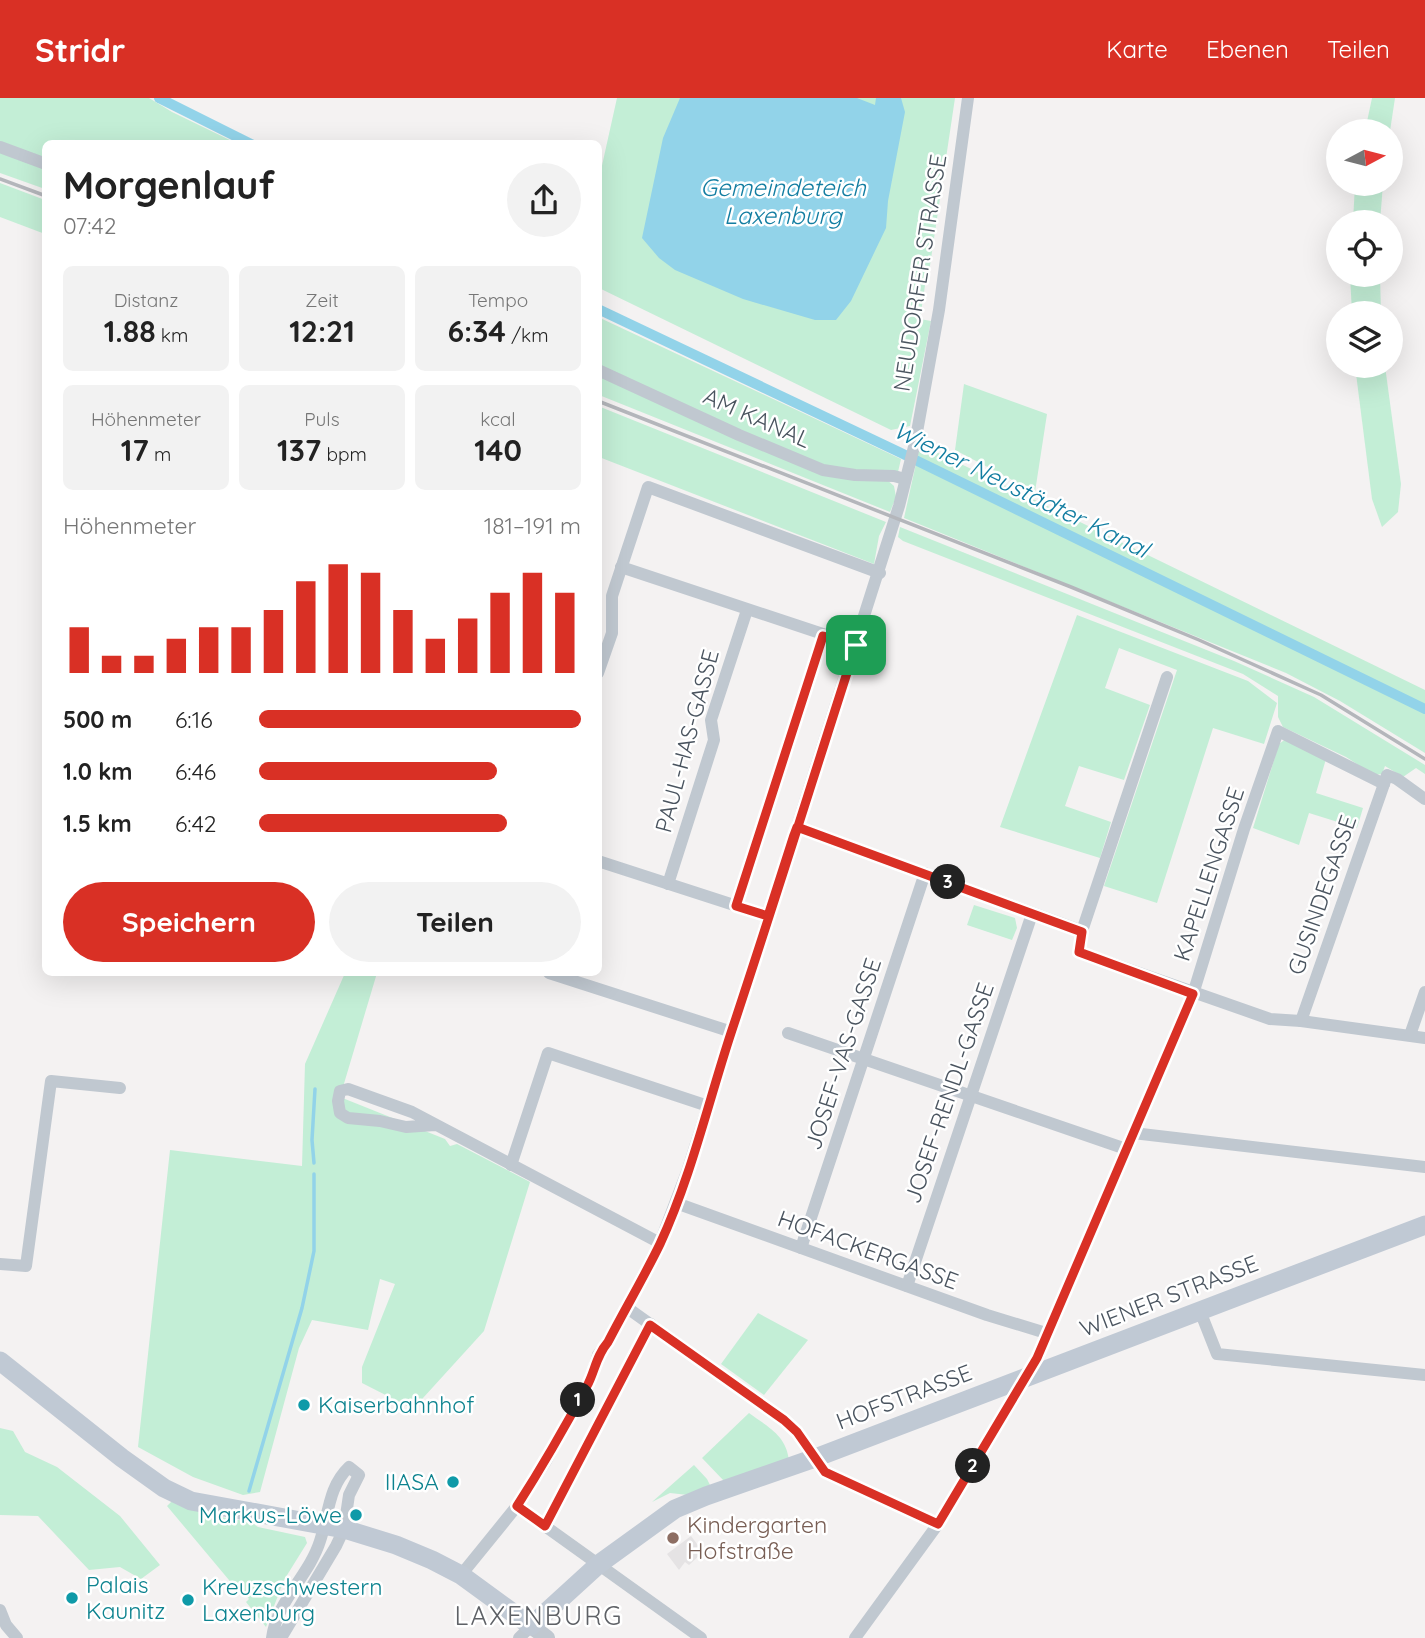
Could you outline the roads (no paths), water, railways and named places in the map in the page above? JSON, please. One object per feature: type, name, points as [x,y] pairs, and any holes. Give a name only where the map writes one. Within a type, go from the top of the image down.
[{"type":"main road","name":"WIENER STRASSE","points":[[1027,1376],[1425,1225]]},
{"type":"main road","points":[[0,1361],[164,1488],[191,1501],[344,1529],[432,1560],[461,1575],[525,1632]]},
{"type":"main road","name":"HOFSTRASSE","points":[[525,1632],[599,1564],[675,1509],[1027,1376]]},
{"type":"street","name":"NEUDORFER STRASSE","points":[[461,1575],[517,1506],[546,1461],[585,1390],[598,1355],[660,1243],[676,1203],[880,573],[913,450],[939,310],[968,98]]},
{"type":"street","points":[[0,147],[42,163]]},
{"type":"street","name":"AM KANAL","points":[[602,372],[739,435],[823,470],[855,475],[894,476],[906,473]]},
{"type":"street","points":[[602,662],[612,633],[612,596],[648,487],[880,573]]},
{"type":"street","points":[[621,567],[856,645]]},
{"type":"street","name":"PAUL-HAS-GASSE","points":[[668,884],[714,740],[711,720],[747,610]]},
{"type":"street","points":[[736,906],[823,636]]},
{"type":"street","points":[[1167,677],[1082,932],[1079,952],[1270,1019],[1425,1038]]},
{"type":"street","name":"KAPELLENGASSE","points":[[1027,1376],[1193,994],[1244,829],[1279,731],[1384,783]]},
{"type":"street","points":[[1384,783],[1387,775],[1425,799]]},
{"type":"street","name":"GUSINDEGASSE","points":[[1301,1021],[1384,783]]},
{"type":"street","points":[[797,827],[1082,932]]},
{"type":"street","points":[[602,862],[768,916]]},
{"type":"street","name":"JOSEF-VAS-GASSE","points":[[801,1248],[925,873]]},
{"type":"street","name":"JOSEF-RENDL-GASSE","points":[[907,1286],[1032,915]]},
{"type":"street","points":[[558,976],[732,1032]]},
{"type":"street","points":[[1410,1035],[1425,992]]},
{"type":"street","points":[[788,1033],[1126,1149]]},
{"type":"street","points":[[512,1165],[548,1053],[708,1106]]},
{"type":"street","points":[[0,1264],[26,1266],[51,1081],[120,1088]]},
{"type":"street","points":[[435,1125],[407,1127],[348,1118],[340,1113],[340,1091],[348,1089],[412,1112],[660,1243]]},
{"type":"street","points":[[1133,1133],[1425,1167]]},
{"type":"street","name":"HOFACKERGASSE","points":[[676,1203],[1046,1333]]},
{"type":"street","points":[[626,1307],[784,1420],[797,1432],[825,1472],[938,1524]]},
{"type":"street","points":[[1200,1311],[1217,1354],[1425,1376]]},
{"type":"street","points":[[545,1526],[650,1325]]},
{"type":"street","points":[[855,1638],[938,1524],[1027,1376]]},
{"type":"street","points":[[272,1638],[281,1608],[319,1544],[335,1485],[349,1466],[354,1468],[359,1475],[349,1495],[344,1529],[281,1638]]},
{"type":"street","points":[[517,1506],[701,1638]]},
{"type":"street","points":[[0,1610],[6,1625],[17,1638]]},
{"type":"street","points":[[525,1632],[547,1638]]},
{"type":"water","name":"Gemeindeteich Laxenburg","points":[[680,98],[857,98],[875,105],[876,98],[901,98],[905,112],[888,201],[886,228],[851,301],[836,320],[815,320],[743,299],[675,270],[659,258],[642,238],[663,138]]},
{"type":"waterway","name":"Wiener Neustädter Kanal","points":[[159,98],[243,140]]},
{"type":"waterway","name":"Wiener Neustädter Kanal","points":[[602,311],[899,452],[1425,709]]},
{"type":"waterway","points":[[314,1163],[312,1140],[315,1089]]},
{"type":"waterway","points":[[249,1491],[302,1308],[314,1251],[314,1174]]},
{"type":"railway","points":[[0,179],[42,195]]},
{"type":"railway","points":[[602,403],[1199,640],[1321,695],[1425,759]]},
{"type":"place","name":"Kaiserbahnhof","points":[[304,1405]]},
{"type":"place","name":"IIASA","points":[[453,1482]]},
{"type":"place","name":"Markus-Löwe","points":[[356,1515]]},
{"type":"place","name":"Kindergarten Hofstraße","points":[[673,1538]]},
{"type":"place","name":"Palais Kaunitz","points":[[72,1598]]},
{"type":"place","name":"Kreuzschwestern Laxenburg","points":[[188,1600]]},
{"type":"district","name":"LAXENBURG","points":[[539,1616]]}]
